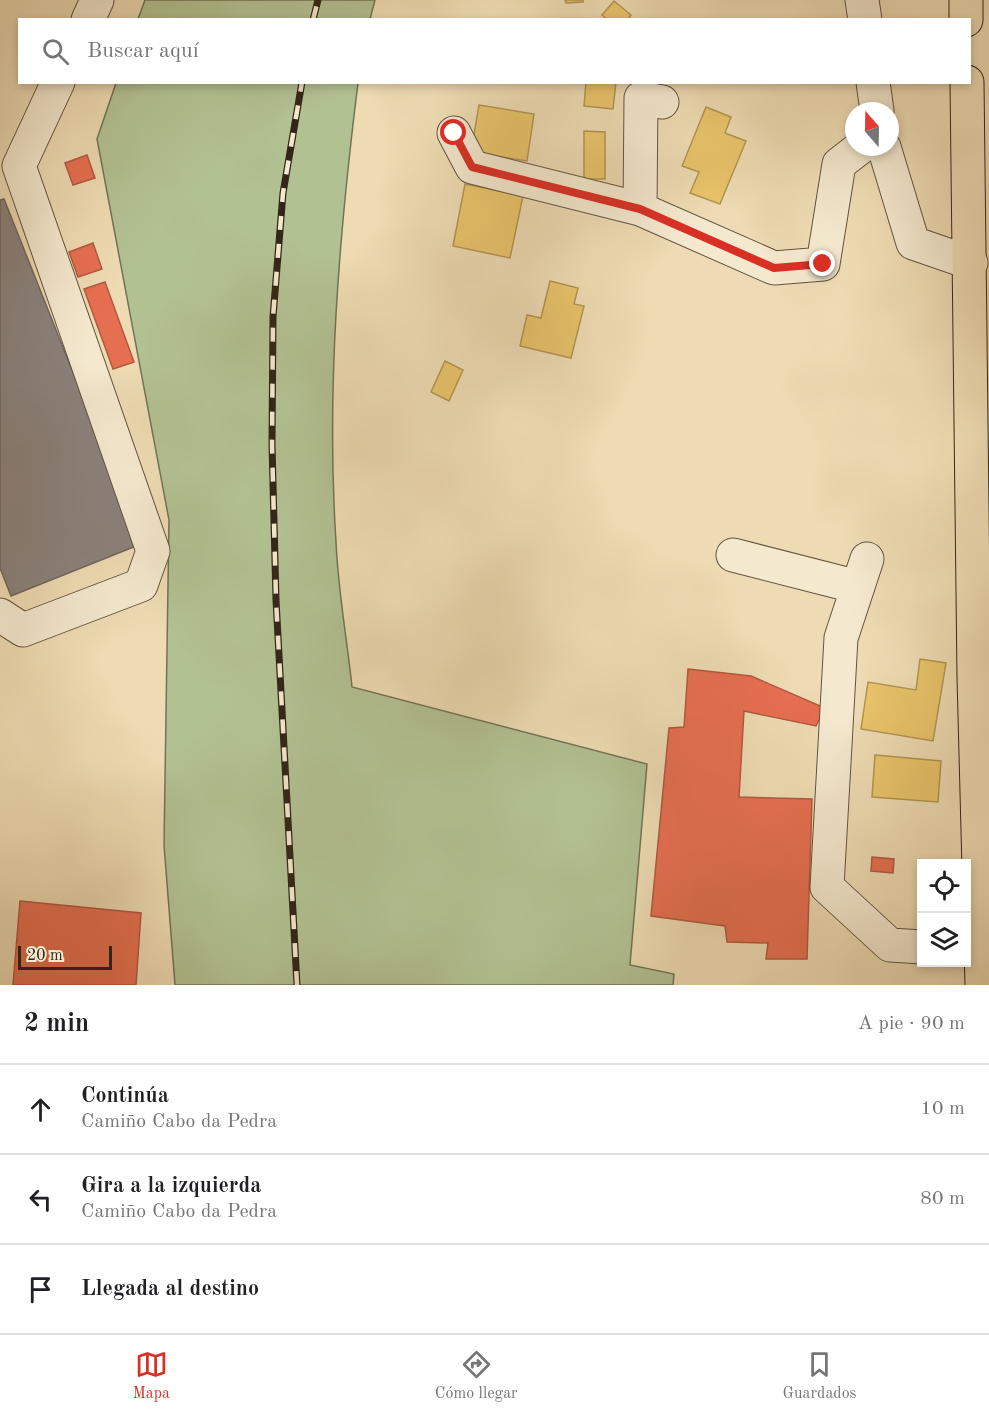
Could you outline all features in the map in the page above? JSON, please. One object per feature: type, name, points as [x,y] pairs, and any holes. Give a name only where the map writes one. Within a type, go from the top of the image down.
[{"type":"highway","points":[[966,0],[966,18]]},
{"type":"highway","points":[[967,84],[975,677],[982,985]]},
{"type":"highway","points":[[966,859],[975,677]]},
{"type":"highway","points":[[961,985],[962,967]]},
{"type":"street","points":[[89,18],[97,0]]},
{"type":"street","points":[[862,0],[865,18]]},
{"type":"street","points":[[0,615],[23,630],[141,585],[153,551],[10,169],[57,84]]},
{"type":"street","points":[[873,84],[876,102]]},
{"type":"street","points":[[640,209],[641,98],[662,102]]},
{"type":"street","points":[[454,133],[472,167],[640,209],[774,268],[823,264],[839,164],[849,156]]},
{"type":"street","points":[[887,156],[913,243],[971,263]]},
{"type":"street","points":[[733,555],[862,573],[841,638],[827,887],[890,945],[917,947]]},
{"type":"green space","points":[[145,0],[375,0],[370,18],[138,18]]},
{"type":"green space","points":[[116,84],[358,84],[340,255],[333,427],[337,560],[352,687],[647,764],[630,965],[674,974],[673,985],[175,985],[164,845],[169,520],[97,139]]},
{"type":"building: Viviendas","points":[[565,0],[583,0],[583,2],[566,3]]},
{"type":"building: Viviendas","points":[[614,1],[631,15],[629,18],[606,18],[602,15]]},
{"type":"building: Viviendas","points":[[586,84],[616,84],[613,109],[584,106]]},
{"type":"building: Viviendas","points":[[479,105],[534,114],[527,161],[471,152]]},
{"type":"building: Viviendas","points":[[706,107],[731,117],[725,133],[746,141],[720,204],[690,193],[699,172],[682,166]]},
{"type":"building: Viviendas","points":[[584,131],[605,132],[605,179],[584,179]]},
{"type":"building: Viviendas","points":[[465,184],[523,196],[510,258],[453,246]]},
{"type":"building: Viviendas","points":[[550,281],[578,288],[574,304],[584,306],[571,358],[520,346],[527,315],[541,318]]},
{"type":"building: Viviendas","points":[[445,361],[463,370],[449,401],[431,392]]},
{"type":"building: Viviendas","points":[[920,659],[946,663],[933,741],[861,729],[868,682],[916,690]]},
{"type":"building: Viviendas","points":[[875,755],[941,761],[938,802],[872,797]]},
{"type":"building: Comercios","points":[[87,155],[95,178],[73,185],[65,163]]},
{"type":"building: Comercios","points":[[93,243],[102,269],[78,277],[69,252]]},
{"type":"building: Comercios","points":[[105,282],[134,362],[113,369],[84,289]]},
{"type":"building: Comercios","points":[[688,669],[751,676],[825,708],[816,726],[744,711],[739,797],[812,799],[807,959],[766,959],[768,943],[727,942],[725,926],[651,916],[669,728],[684,727]]},
{"type":"building: Comercios","points":[[872,857],[894,859],[893,873],[871,871]]},
{"type":"building: Comercios","points":[[20,901],[141,913],[136,985],[13,985]]},
{"type":"building: Industria","points":[[4,199],[141,544],[11,596],[0,568],[0,200]]},
{"type":"railway","points":[[314,18],[318,0]]},
{"type":"railway","points":[[297,985],[276,600],[272,444],[273,317],[283,193],[302,84]]},
{"type":"route","points":[[454,133],[472,167],[640,209],[774,268],[823,264]]}]
